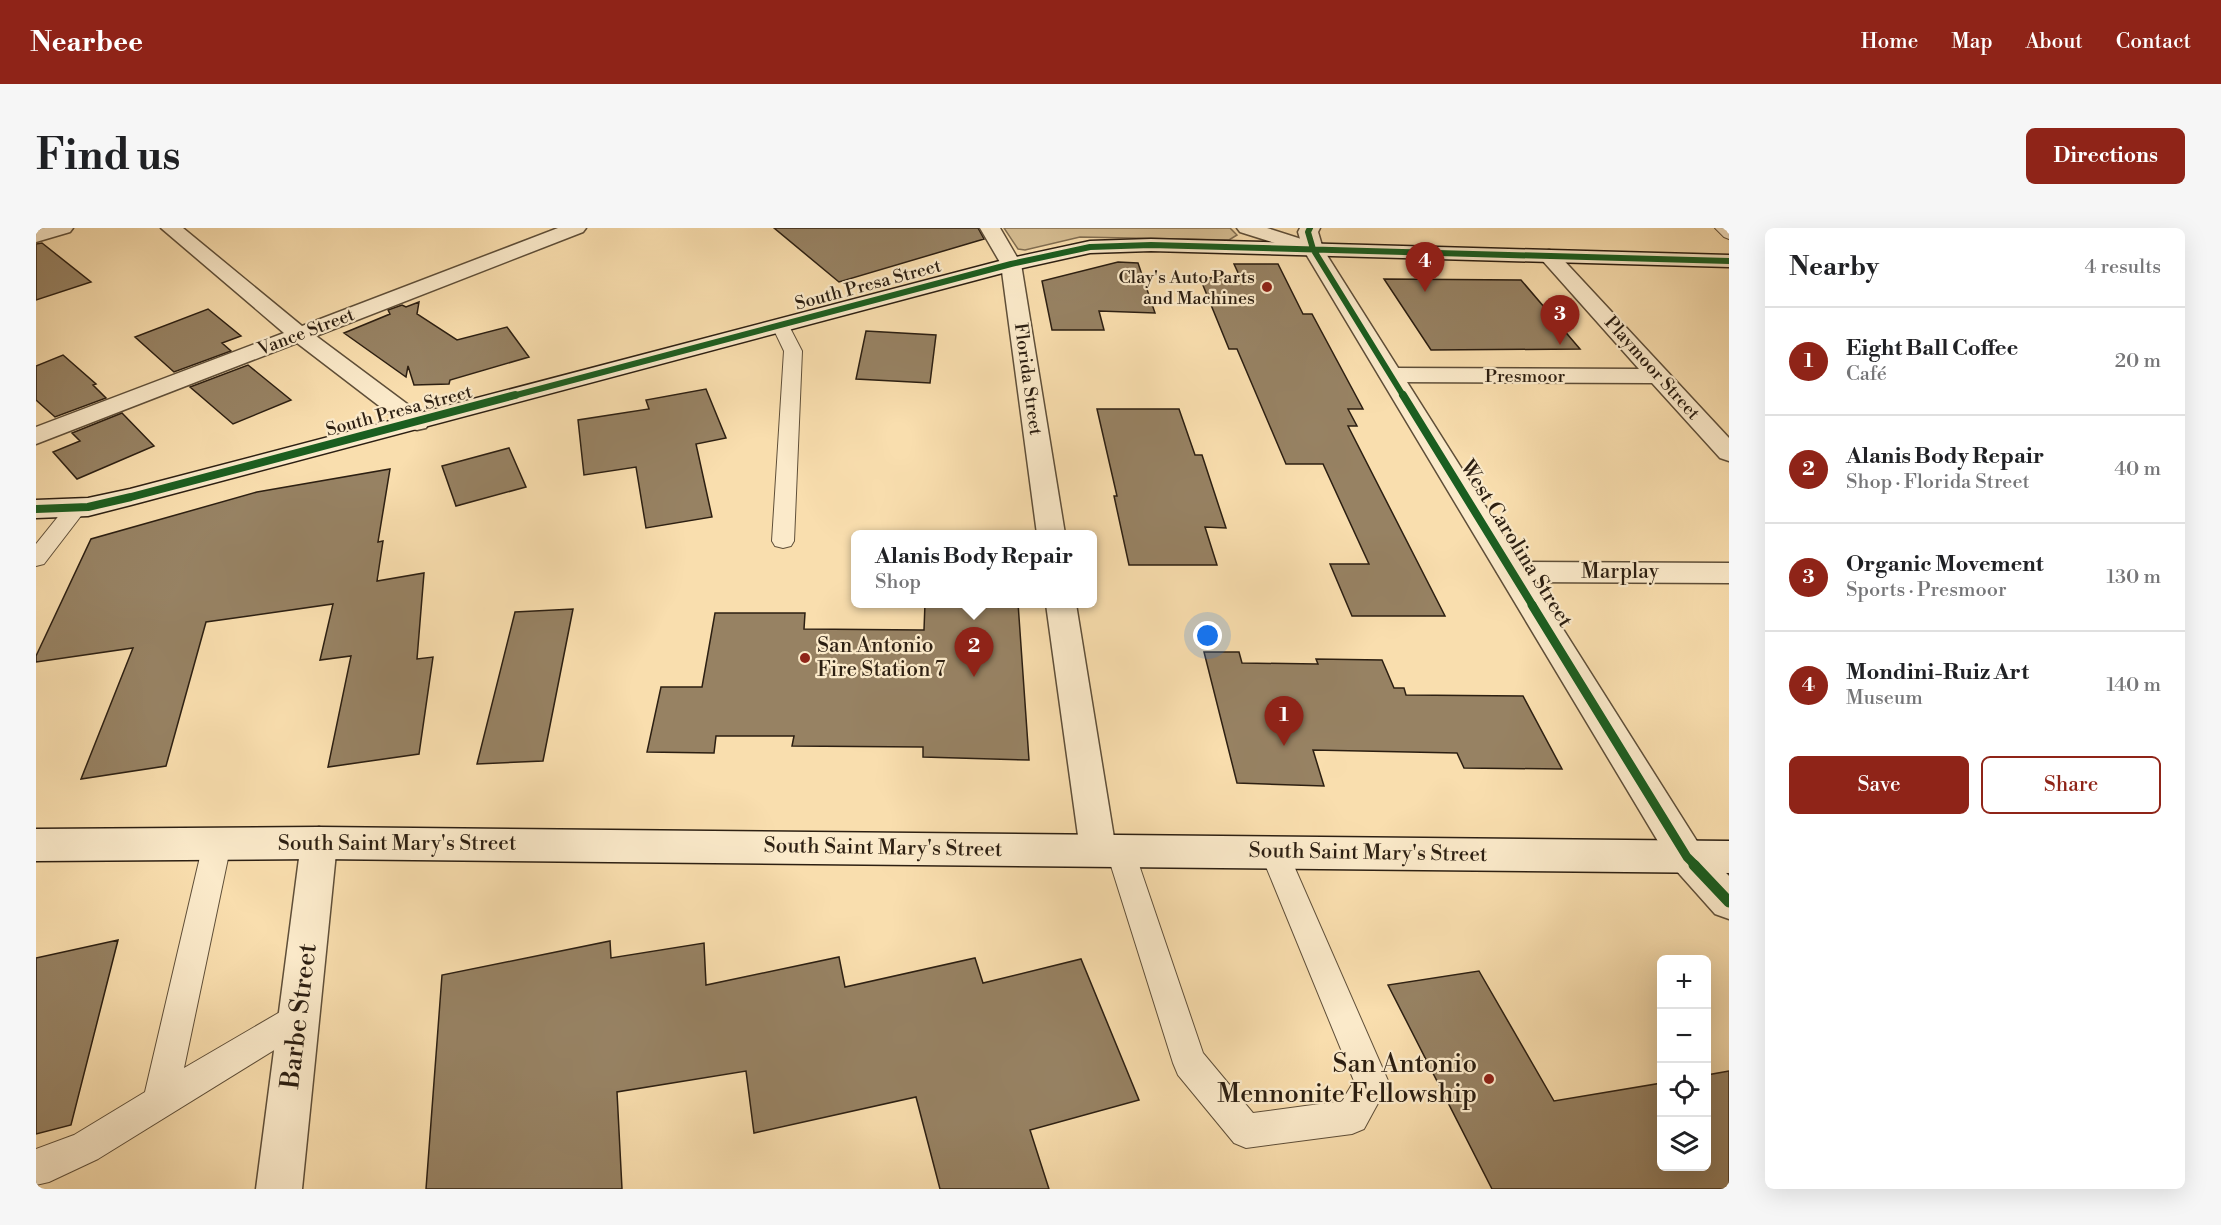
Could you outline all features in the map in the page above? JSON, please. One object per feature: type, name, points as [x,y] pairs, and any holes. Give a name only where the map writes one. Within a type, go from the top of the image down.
[{"type":"street","points":[[36,236],[63,228]]},
{"type":"street","points":[[171,228],[300,335],[417,423]]},
{"type":"street","name":"Vance Street","points":[[36,436],[576,228]]},
{"type":"street","name":"Florida Street","points":[[990,228],[1011,264],[1050,530]]},
{"type":"street","points":[[1247,228],[1312,239]]},
{"type":"street","name":"South Presa Street","points":[[36,509],[76,507],[131,498],[1066,251],[1117,245],[1312,239],[1550,256],[1729,261]]},
{"type":"street","name":"West Carolina Street","points":[[1312,239],[1391,375],[1687,857],[1729,902]]},
{"type":"street","name":"Playmoor Street","points":[[1550,256],[1729,453]]},
{"type":"street","name":"Presmoor","points":[[1391,375],[1659,376]]},
{"type":"street","name":"Marplay","points":[[1512,572],[1729,573]]},
{"type":"street","points":[[1062,608],[1109,850]]},
{"type":"street","name":"South Saint Mary's Street","points":[[36,845],[319,843],[1729,856]]},
{"type":"street","name":"Barbe Street","points":[[279,1189],[319,843]]},
{"type":"lane","points":[[1723,228],[1729,234]]},
{"type":"lane","points":[[782,326],[793,351],[783,541]]},
{"type":"lane","points":[[36,559],[76,507]]},
{"type":"lane","points":[[160,1101],[217,844]]},
{"type":"lane","points":[[1109,850],[1190,1063],[1246,1131],[1352,1117],[1372,1083],[1274,852]]},
{"type":"lane","points":[[36,1167],[49,1164],[86,1147],[299,1017]]},
{"type":"shaded area","points":[[1004,228],[1230,228],[1237,235],[1229,240],[1080,237],[1025,250],[1018,249]]},
{"type":"building","points":[[774,228],[978,228],[984,239],[839,282]]},
{"type":"building","points":[[42,243],[91,282],[36,300],[36,244]]},
{"type":"building","points":[[1118,262],[1138,263],[1155,313],[1099,311],[1104,330],[1052,330],[1042,281]]},
{"type":"building","points":[[1234,264],[1278,264],[1303,314],[1312,314],[1363,409],[1348,409],[1357,426],[1348,426],[1445,616],[1352,616],[1330,564],[1369,564],[1323,464],[1286,464],[1237,349],[1229,349],[1200,278],[1240,277]]},
{"type":"building","points":[[1384,279],[1521,280],[1580,349],[1431,350]]},
{"type":"building","points":[[419,302],[417,314],[457,340],[507,327],[529,357],[450,380],[449,384],[414,385],[408,366],[406,377],[344,333],[390,314],[388,310]]},
{"type":"building","points":[[208,309],[241,336],[222,343],[231,351],[174,372],[135,337]]},
{"type":"building","points":[[866,331],[936,335],[930,383],[856,379]]},
{"type":"building","points":[[63,355],[96,384],[93,385],[106,398],[55,417],[36,400],[36,366]]},
{"type":"building","points":[[248,365],[291,400],[233,424],[190,387]]},
{"type":"building","points":[[706,389],[726,438],[696,444],[712,517],[646,528],[636,467],[584,475],[578,420],[649,409],[646,400]]},
{"type":"building","points":[[1097,409],[1179,409],[1195,455],[1202,455],[1226,528],[1205,527],[1217,565],[1129,565],[1114,496],[1117,496]]},
{"type":"building","points":[[122,413],[154,446],[77,479],[53,452],[80,441],[72,433]]},
{"type":"building","points":[[509,448],[526,487],[456,506],[442,466]]},
{"type":"building","points":[[390,469],[378,542],[383,541],[377,581],[424,573],[417,659],[433,657],[419,754],[328,767],[351,656],[320,660],[333,604],[206,622],[166,766],[81,779],[133,648],[36,662],[36,656],[91,539],[257,492]]},
{"type":"building","name":"San Antonio Fire Station 7","points":[[925,608],[1018,608],[1029,760],[923,757],[923,747],[792,746],[794,736],[716,736],[714,753],[647,752],[661,687],[702,687],[715,613],[805,613],[804,629],[924,630]]},
{"type":"building","points":[[573,609],[543,761],[477,764],[515,612]]},
{"type":"building","points":[[1204,652],[1239,652],[1242,663],[1318,664],[1316,659],[1382,660],[1394,688],[1404,688],[1406,695],[1523,696],[1562,769],[1464,768],[1457,753],[1313,750],[1324,786],[1237,783]]},
{"type":"building","points":[[118,940],[71,1125],[36,1134],[36,958]]},
{"type":"building","points":[[610,941],[611,958],[704,943],[706,985],[839,957],[845,987],[975,958],[983,983],[1081,959],[1139,1100],[1030,1130],[1049,1189],[940,1189],[916,1097],[754,1133],[746,1071],[617,1092],[622,1189],[426,1189],[442,975]]},
{"type":"building","name":"San Antonio Mennonite Fellowship","points":[[1479,971],[1554,1101],[1657,1084],[1657,1171],[1711,1171],[1711,1074],[1729,1071],[1729,1189],[1492,1189],[1388,985]]},
{"type":"cycle path","points":[[1310,228],[1308,232],[1313,249],[1687,857],[1729,902]]},
{"type":"cycle path","points":[[36,509],[88,507],[131,497],[1011,264],[1090,247],[1151,245],[1729,261]]},
{"type":"place","name":"Clay's Auto Parts and Machines","points":[[1267,287]]},
{"type":"place","name":"Mondini-Ruiz Art","points":[[1425,292]]},
{"type":"place","name":"Organic Movement","points":[[1560,345]]},
{"type":"place","name":"San Antonio Fire Station 7","points":[[805,658]]},
{"type":"place","name":"Alanis Body Repair","points":[[974,677]]},
{"type":"place","name":"Eight Ball Coffee","points":[[1284,746]]},
{"type":"place","name":"San Antonio Mennonite Fellowship","points":[[1489,1079]]}]
